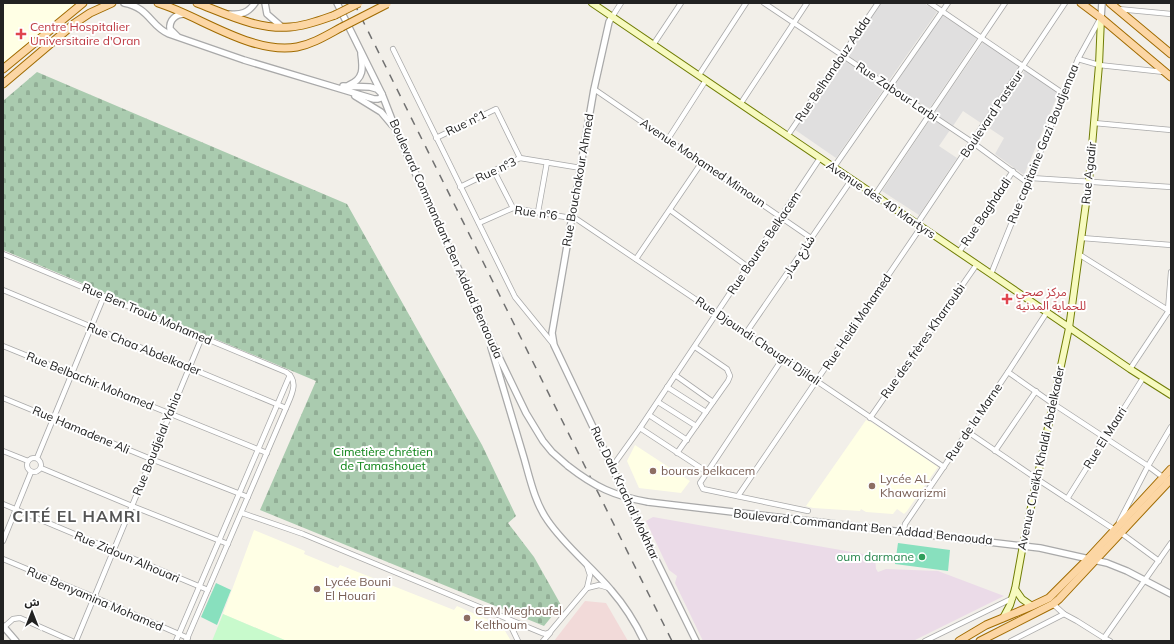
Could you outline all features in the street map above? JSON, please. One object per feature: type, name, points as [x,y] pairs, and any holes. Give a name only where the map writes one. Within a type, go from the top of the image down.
[{"type":"main road","points":[[3,69],[83,3]]},
{"type":"main road","points":[[3,84],[75,23],[90,13],[112,3]]},
{"type":"main road","points":[[158,3],[246,40],[273,47],[291,47],[309,43],[388,4]]},
{"type":"main road","points":[[197,3],[264,26],[282,28],[307,24],[335,15],[359,3]]},
{"type":"main road","name":"Avenue des 40 Martyrs","points":[[592,3],[788,135],[1069,328],[1171,395]]},
{"type":"main road","points":[[1081,3],[1169,74]]},
{"type":"main road","points":[[1110,3],[1171,54]]},
{"type":"main road","name":"Rue Agadir","points":[[1069,328],[1089,182],[1099,65],[1101,18]]},
{"type":"main road","name":"Avenue Cheïkh Khaldi Abdelkader","points":[[1004,618],[1013,598],[1022,545],[1069,328]]},
{"type":"main road","points":[[980,641],[1053,604],[1093,558],[1169,480],[1171,470]]},
{"type":"main road","points":[[959,641],[977,630],[1049,598],[1093,558]]},
{"type":"main road","points":[[1015,589],[1022,599],[1032,606]]},
{"type":"street","points":[[124,3],[137,7],[147,14],[164,32],[307,80],[333,86],[374,99],[380,99],[382,94],[377,89],[370,87],[333,86]]},
{"type":"street","points":[[223,13],[244,14],[254,3]]},
{"type":"street","points":[[265,3],[267,14],[282,28]]},
{"type":"street","name":"Boulevard Commandant Ben Addad Benaouda","points":[[337,3],[382,94],[396,130],[486,330],[526,413],[535,430],[552,452],[584,479],[620,496],[648,502],[903,533],[1022,545],[1093,558],[1146,579]]},
{"type":"street","points":[[612,17],[621,3]]},
{"type":"street","points":[[653,44],[681,3]]},
{"type":"street","points":[[699,75],[746,3]]},
{"type":"street","name":"Rue Zabour Larbi","points":[[764,3],[1013,171],[1029,180]]},
{"type":"street","points":[[741,103],[807,3]]},
{"type":"street","name":"Rue Belhandouz Adda","points":[[788,135],[878,3]]},
{"type":"street","points":[[930,3],[1064,94]]},
{"type":"street","points":[[834,168],[948,3]]},
{"type":"street","points":[[875,195],[1005,3]]},
{"type":"street","name":"Boulevard Pasteur","points":[[919,226],[972,142],[1024,67],[1065,3]]},
{"type":"street","points":[[1101,18],[1102,3]]},
{"type":"street","points":[[1118,9],[1171,14]]},
{"type":"street","points":[[179,37],[170,29],[171,21],[177,15],[186,14]]},
{"type":"street","name":"Rue Bouchakour Ahmed","points":[[554,345],[552,333],[594,89],[609,22],[612,17]]},
{"type":"street","name":"Rue capitaine Gazi Boudjemaa","points":[[991,274],[1078,59],[1101,18]]},
{"type":"street","points":[[343,86],[354,82],[361,76],[362,65],[360,47]]},
{"type":"street","points":[[393,49],[515,297],[554,345]]},
{"type":"street","points":[[1078,59],[1099,65],[1169,74]]},
{"type":"street","points":[[668,139],[706,80]]},
{"type":"street","points":[[333,86],[374,107],[387,118],[396,130]]},
{"type":"street","name":"Avenue Mohamed Mimoun","points":[[594,89],[811,238]]},
{"type":"street","name":"Rue n°1","points":[[436,138],[496,109],[520,158]]},
{"type":"street","points":[[1094,123],[1171,130]]},
{"type":"street","name":"Rue n°3","points":[[460,187],[520,158],[581,168]]},
{"type":"street","name":"Rue Bouras Belkacem","points":[[612,467],[658,402],[820,158]]},
{"type":"street","points":[[538,212],[547,162]]},
{"type":"street","points":[[636,259],[702,162]]},
{"type":"street","points":[[494,171],[513,208]]},
{"type":"street","name":"Rue Baghdadi","points":[[959,252],[1013,171]]},
{"type":"street","name":"شارع مدار","points":[[746,333],[852,179]]},
{"type":"street","points":[[1029,180],[1171,187]]},
{"type":"street","name":"Rue n°6","points":[[478,223],[513,208],[572,217]]},
{"type":"street","points":[[670,210],[748,267]]},
{"type":"street","name":"Rue Djoundi Chougri Djilali","points":[[572,217],[944,467]]},
{"type":"street","name":"Rue Heidi Mohamed","points":[[738,496],[919,226]]},
{"type":"street","points":[[1082,238],[1171,245]]},
{"type":"street","name":"Rue Ben Troub Mohamed","points":[[3,254],[286,372],[290,375]]},
{"type":"street","points":[[1080,255],[1170,310]]},
{"type":"street","name":"Rue des frères Kharroubi","points":[[870,418],[977,264]]},
{"type":"street","points":[[1130,369],[1170,310],[1171,272]]},
{"type":"street","name":"Rue Chaa Abdelkader","points":[[3,290],[286,408]]},
{"type":"street","points":[[37,458],[104,296]]},
{"type":"street","name":"Rue de la Marne","points":[[903,533],[905,524],[1047,312]]},
{"type":"street","points":[[486,330],[539,504],[547,520],[586,565],[610,589],[633,619],[644,641]]},
{"type":"street","name":"Rue Boudjelal Yahia","points":[[76,641],[202,337]]},
{"type":"street","name":"Rue Dala Krachal Mokhtar","points":[[554,345],[630,507],[696,641]]},
{"type":"street","name":"Rue Belbachir Mohamed","points":[[3,346],[267,453]]},
{"type":"street","points":[[677,453],[728,381],[730,374],[727,369],[695,347]]},
{"type":"street","points":[[783,358],[700,483],[703,488],[808,511]]},
{"type":"street","points":[[1008,372],[1052,403],[1169,480]]},
{"type":"street","points":[[176,641],[290,375]]},
{"type":"street","points":[[187,639],[286,408],[293,389],[293,380],[290,375]]},
{"type":"street","points":[[675,375],[713,402]]},
{"type":"street","name":"Rue El Maari","points":[[1067,499],[1143,378]]},
{"type":"street","points":[[667,387],[706,412]]},
{"type":"street","points":[[995,451],[1036,391]]},
{"type":"street","name":"Rue Hamadene Ali","points":[[3,398],[248,497]]},
{"type":"street","points":[[658,402],[696,426]]},
{"type":"street","points":[[649,415],[687,440]]},
{"type":"street","points":[[1118,532],[1148,466],[1171,427]]},
{"type":"street","points":[[640,428],[707,472]]},
{"type":"street","points":[[968,432],[1159,561]]},
{"type":"street","points":[[3,451],[28,461]]},
{"type":"street","points":[[28,461],[33,458],[37,458]]},
{"type":"street","points":[[31,472],[37,472],[41,468],[41,461],[37,458]]},
{"type":"street","points":[[28,461],[28,468],[31,472]]},
{"type":"street","points":[[41,468],[228,544]]},
{"type":"street","points":[[3,541],[31,472]]},
{"type":"street","name":"Rue Zidoun Alhouari","points":[[3,504],[208,590]]},
{"type":"street","points":[[242,513],[302,534],[542,633],[546,634],[550,632]]},
{"type":"street","points":[[1104,638],[1171,543]]},
{"type":"street","name":"Rue Benyamina Mohamed","points":[[3,559],[94,597],[187,639]]},
{"type":"street","points":[[543,641],[587,588],[590,575],[586,565]]},
{"type":"street","points":[[1146,579],[1171,591]]},
{"type":"street","points":[[1146,579],[1171,594]]},
{"type":"street","points":[[587,588],[598,585],[610,589]]},
{"type":"street","points":[[925,641],[1013,598]]},
{"type":"street","points":[[1053,604],[1064,614],[1110,641]]},
{"type":"street","points":[[1011,641],[1064,614]]},
{"type":"street","points":[[16,641],[3,626],[20,618],[72,641]]},
{"type":"street","points":[[506,618],[518,641]]},
{"type":"shaded area","name":"Centre Hospitalier Universitaire d'Oran","points":[[3,3],[77,3],[3,64]]},
{"type":"shaded area","points":[[881,3],[924,3],[937,12],[888,82],[846,54]]},
{"type":"shaded area","points":[[942,15],[977,38],[929,109],[894,86]]},
{"type":"shaded area","points":[[983,42],[1019,67],[981,123],[963,111],[953,126],[934,113]]},
{"type":"shaded area","points":[[842,59],[885,87],[836,158],[794,129]]},
{"type":"shaded area","points":[[1025,70],[1059,92],[1024,175],[995,154],[1004,138],[986,126]]},
{"type":"shaded area","points":[[931,118],[950,130],[939,146],[957,158],[919,215],[882,191]]},
{"type":"shaded area","name":"Lycée AL Khawarizmi","points":[[866,420],[938,467],[904,514],[897,509],[893,514],[866,512],[861,509],[860,511],[813,508],[806,506]]},
{"type":"shaded area","name":"bouras belkacem","points":[[635,445],[690,481],[681,493],[639,488],[627,461]]},
{"type":"shaded area","points":[[653,517],[875,556],[876,569],[878,572],[886,569],[938,571],[1004,596],[913,641],[703,641],[675,583],[677,576],[669,570],[646,521]]},
{"type":"shaded area","name":"Lycée Bouni El Houari","points":[[254,530],[305,551],[304,554],[338,568],[340,565],[454,610],[457,606],[502,626],[511,641],[287,641],[223,614]]},
{"type":"shaded area","points":[[585,601],[606,603],[628,641],[554,641]]},
{"type":"green space","name":"Cimetière chrétien de Tamashouet","points":[[37,72],[347,204],[482,445],[516,516],[508,523],[534,557],[561,605],[544,626],[260,510],[316,381],[3,250],[3,101]]},
{"type":"green space","name":"oum darmane","points":[[898,543],[950,550],[948,571],[895,564]]},
{"type":"green space","points":[[216,583],[231,590],[217,625],[201,617]]},
{"type":"green space","points":[[223,614],[287,641],[212,641]]},
{"type":"railway","points":[[354,3],[672,641]]},
{"type":"place","name":"Centre Hospitalier Universitaire d'Oran","points":[[21,34]]},
{"type":"place","name":"مركز صحي للحماية المدنية","points":[[1007,299]]},
{"type":"place","name":"bouras belkacem","points":[[653,471]]},
{"type":"place","name":"Lycée AL Khawarizmi","points":[[872,486]]},
{"type":"place","name":"oum darmane","points":[[922,557]]},
{"type":"place","name":"Lycée Bouni El Houari","points":[[317,589]]},
{"type":"place","name":"CEM Meghoufel Kelthoum","points":[[467,618]]},
{"type":"district","name":"CITÉ EL HAMRI","points":[[77,516]]}]
